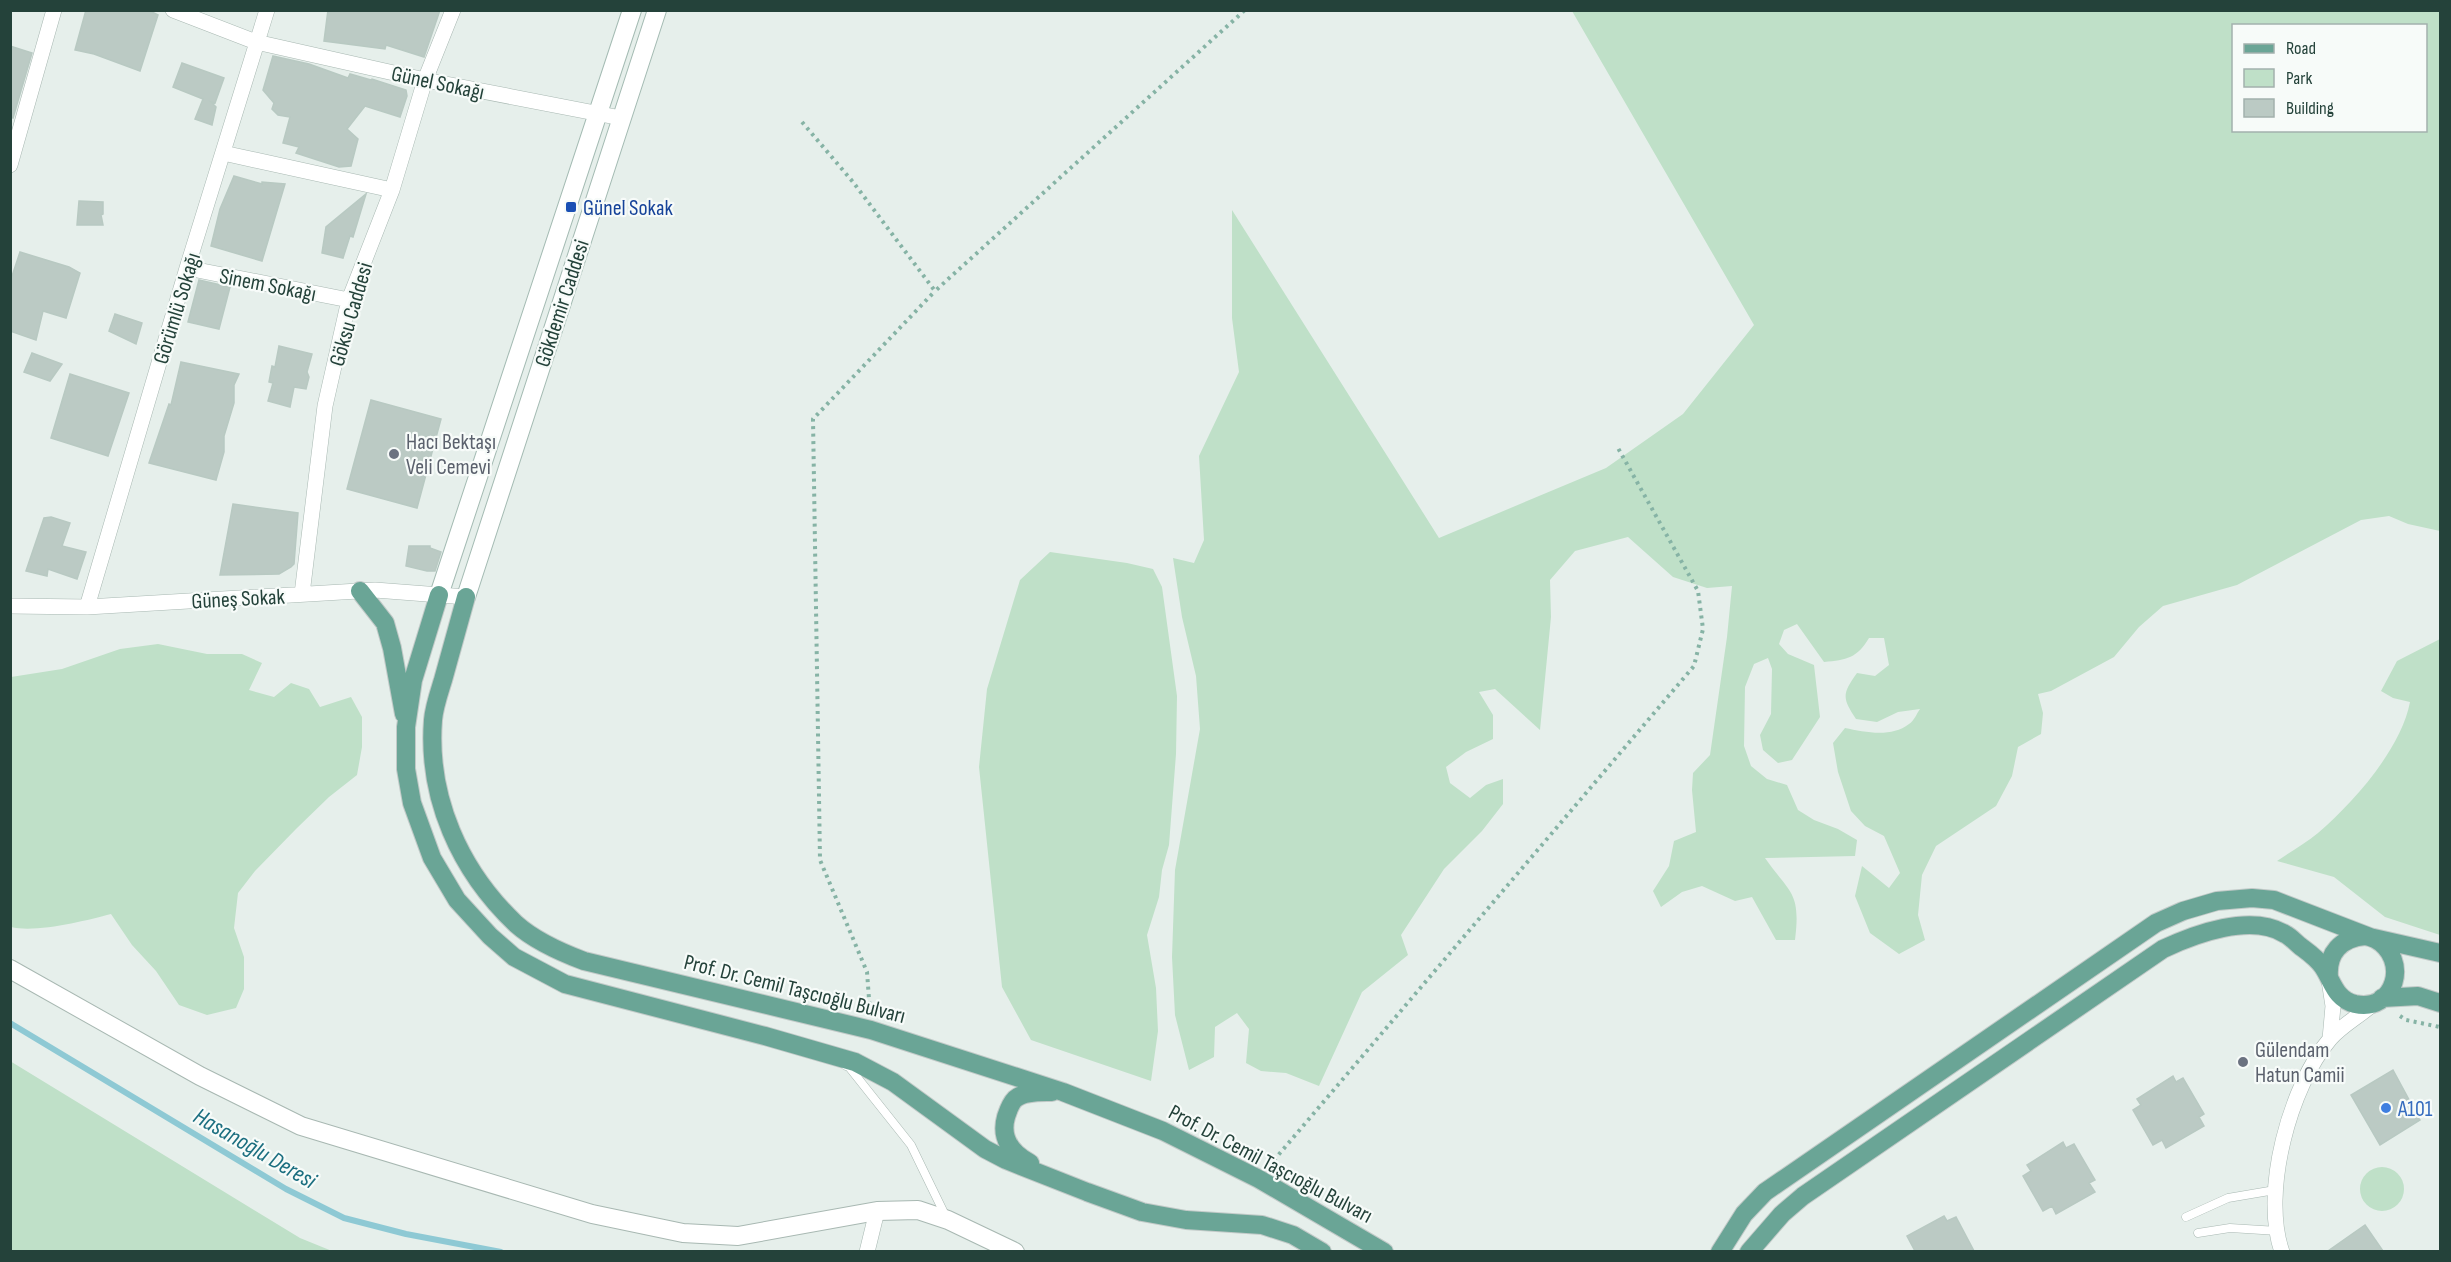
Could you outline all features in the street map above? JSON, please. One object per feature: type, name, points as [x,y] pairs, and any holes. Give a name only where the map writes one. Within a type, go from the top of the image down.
[{"type":"main road","points":[[632,10],[413,680],[406,727],[406,769],[412,803],[422,837],[432,858],[457,900],[490,936],[514,957],[565,984],[855,1062],[893,1082],[985,1149],[1006,1160],[1142,1212],[1186,1220],[1263,1225],[1293,1234],[1322,1251]]},
{"type":"main road","name":"Gökdemir Caddesi","points":[[466,597],[657,10]]},
{"type":"main road","points":[[360,591],[375,607],[385,623],[392,648],[406,727]]},
{"type":"main road","name":"Prof. Dr. Cemil Taşcıoğlu Bulvarı","points":[[466,597],[433,717],[432,750],[436,786],[445,816],[463,858],[483,889],[517,924],[561,952],[584,961],[871,1030],[1063,1092],[1163,1131],[1258,1179],[1384,1251]]},
{"type":"main road","points":[[1720,1251],[1744,1214],[1765,1192],[2165,919],[2183,911],[2217,901],[2252,898],[2274,900],[2375,939],[2391,952],[2396,972],[2389,991],[2379,1000]]},
{"type":"main road","points":[[1749,1251],[1782,1214],[1803,1196],[2163,949],[2191,935],[2226,927],[2261,926],[2284,933],[2316,958],[2329,977]]},
{"type":"main road","points":[[2440,953],[2365,936],[2354,937],[2337,947],[2328,966],[2332,987],[2347,1001],[2356,1004],[2418,996],[2440,1002]]},
{"type":"main road","points":[[10,969],[200,1076],[301,1126],[592,1214],[683,1233],[738,1236],[877,1211],[918,1210],[948,1220],[1015,1251]]},
{"type":"main road","points":[[1063,1092],[1031,1093],[1015,1099],[1008,1110],[1004,1131],[1007,1143],[1014,1152],[1087,1192]]},
{"type":"street","points":[[10,165],[54,10]]},
{"type":"street","name":"Günel Sokağı","points":[[173,10],[256,42],[424,80],[621,118]]},
{"type":"street","name":"Görümlü Sokağı","points":[[87,607],[187,268],[267,10]]},
{"type":"street","name":"Göksu Caddesi","points":[[302,594],[326,406],[349,300],[392,190],[424,80],[453,10]]},
{"type":"street","points":[[223,153],[392,190]]},
{"type":"street","name":"Sinem Sokağı","points":[[187,268],[349,300]]},
{"type":"street","name":"Güneş Sokak","points":[[10,606],[87,607],[375,590],[466,597]]},
{"type":"street","points":[[2329,977],[2333,1006],[2330,1039]]},
{"type":"street","points":[[2282,1251],[2278,1231],[2276,1190],[2277,1167],[2283,1136],[2310,1071],[2330,1039],[2379,1000]]},
{"type":"street","points":[[867,1251],[877,1211]]},
{"type":"lane","points":[[722,1025],[849,1067],[911,1145],[948,1220]]},
{"type":"lane","points":[[2186,1217],[2228,1198],[2276,1190]]},
{"type":"lane","points":[[2198,1233],[2230,1227],[2278,1231]]},
{"type":"path","points":[[871,1030],[867,972],[820,860],[813,419],[934,291],[1245,10]]},
{"type":"path","points":[[802,122],[853,182],[934,291]]},
{"type":"path","points":[[1258,1179],[1694,666],[1703,629],[1698,591],[1618,448]]},
{"type":"green space","points":[[1572,11],[2440,11],[2440,531],[2408,524],[2389,516],[2361,520],[2237,585],[2163,606],[2139,627],[2114,657],[2051,691],[2038,694],[2043,713],[2041,734],[2018,747],[2012,776],[1996,806],[1936,846],[1922,875],[1918,915],[1925,940],[1899,954],[1870,933],[1855,896],[1862,866],[1889,888],[1900,873],[1884,836],[1865,826],[1851,811],[1838,772],[1833,743],[1845,728],[1878,733],[1902,728],[1912,721],[1920,709],[1898,712],[1877,722],[1856,719],[1848,706],[1846,691],[1857,673],[1875,676],[1889,665],[1884,638],[1869,638],[1851,657],[1824,662],[1797,624],[1784,630],[1779,644],[1788,654],[1814,665],[1820,717],[1792,760],[1778,763],[1763,750],[1760,735],[1771,714],[1772,669],[1768,658],[1754,664],[1745,687],[1744,746],[1751,766],[1767,779],[1787,785],[1798,810],[1857,840],[1855,856],[1765,858],[1792,894],[1795,902],[1795,940],[1776,940],[1752,897],[1735,901],[1702,886],[1682,892],[1661,907],[1653,891],[1669,866],[1674,841],[1696,832],[1692,790],[1693,773],[1710,755],[1732,586],[1707,588],[1673,577],[1628,537],[1575,551],[1550,580],[1551,617],[1540,730],[1495,689],[1479,692],[1493,715],[1493,739],[1466,752],[1446,767],[1450,783],[1470,798],[1486,785],[1503,779],[1503,804],[1482,831],[1444,869],[1401,935],[1408,955],[1362,992],[1319,1086],[1286,1073],[1261,1071],[1246,1063],[1249,1029],[1237,1013],[1215,1027],[1214,1057],[1189,1070],[1175,1015],[1172,957],[1175,870],[1200,729],[1196,676],[1182,617],[1173,558],[1194,563],[1204,540],[1199,456],[1239,372],[1232,318],[1232,210],[1439,538],[1606,468],[1683,414],[1754,325]]},
{"type":"green space","points":[[1050,552],[1153,569],[1162,587],[1177,696],[1176,754],[1169,845],[1162,870],[1159,897],[1147,935],[1156,988],[1158,1031],[1151,1081],[1031,1040],[1002,987],[979,767],[987,689],[1020,580]]},
{"type":"green space","points":[[2440,639],[2440,935],[2385,917],[2334,877],[2277,861],[2318,833],[2374,774],[2397,738],[2410,702],[2393,698],[2381,691],[2397,661]]},
{"type":"green space","points":[[158,644],[207,654],[242,654],[262,663],[249,690],[274,697],[291,683],[309,689],[320,707],[351,697],[362,717],[362,747],[357,775],[329,797],[296,829],[255,871],[238,893],[234,928],[244,957],[244,989],[236,1008],[207,1015],[179,1005],[156,971],[132,945],[111,914],[47,927],[11,927],[11,677],[62,669],[120,649]]},
{"type":"green space","points":[[10,1061],[300,1238],[332,1251],[11,1251]]},
{"type":"green space","points":[[2382,1167],[2398,1173],[2404,1189],[2398,1205],[2382,1211],[2366,1205],[2360,1189],[2366,1173]]},
{"type":"building","points":[[86,10],[148,10],[158,15],[140,71],[94,54],[75,50]]},
{"type":"building","points":[[328,10],[440,10],[424,57],[386,45],[385,49],[324,41]]},
{"type":"building","points":[[10,46],[32,53],[13,118],[10,117]]},
{"type":"building","points":[[273,56],[309,64],[348,78],[350,74],[406,90],[407,96],[400,117],[365,106],[347,129],[358,139],[351,166],[339,167],[296,153],[299,147],[283,143],[290,117],[278,115],[272,109],[274,103],[263,90]]},
{"type":"building","points":[[182,63],[224,78],[215,103],[211,102],[216,107],[212,125],[195,119],[203,99],[173,87]]},
{"type":"building","points":[[234,176],[262,184],[262,182],[285,184],[262,261],[211,246],[220,209]]},
{"type":"building","points":[[366,194],[353,237],[350,236],[343,258],[322,253],[326,227]]},
{"type":"building","points":[[79,201],[103,202],[103,214],[101,215],[103,225],[77,225]]},
{"type":"building","points":[[20,252],[69,267],[80,273],[66,318],[43,311],[36,340],[10,331],[10,282]]},
{"type":"building","points":[[199,280],[230,287],[219,329],[188,322]]},
{"type":"building","points":[[115,314],[142,323],[136,344],[109,331]]},
{"type":"building","points":[[279,346],[312,354],[307,372],[309,377],[306,389],[294,387],[290,407],[268,401],[273,383],[269,382],[272,366],[275,367]]},
{"type":"building","points":[[32,353],[62,364],[50,381],[24,372]]},
{"type":"building","points":[[181,362],[239,374],[234,385],[234,403],[224,436],[224,452],[216,480],[149,463],[169,404],[171,405]]},
{"type":"building","points":[[70,374],[129,393],[108,456],[51,438]]},
{"type":"building","name":"Hacı Bektaşı Veli Cemevi","points":[[371,400],[441,419],[417,508],[347,489]]},
{"type":"building","points":[[233,504],[298,513],[294,564],[291,567],[279,574],[220,575]]},
{"type":"building","points":[[51,517],[70,523],[62,546],[86,552],[77,579],[48,569],[47,576],[26,571],[44,518]]},
{"type":"building","points":[[409,546],[430,546],[441,552],[435,571],[406,566]]},
{"type":"building","name":"A101","points":[[2393,1070],[2420,1120],[2380,1145],[2351,1095]]},
{"type":"building","points":[[2173,1076],[2176,1082],[2183,1078],[2204,1114],[2199,1117],[2204,1126],[2166,1148],[2162,1140],[2153,1145],[2133,1110],[2141,1105],[2137,1099]]},
{"type":"building","points":[[2063,1142],[2066,1148],[2074,1144],[2095,1180],[2089,1183],[2095,1192],[2056,1214],[2052,1206],[2043,1211],[2023,1176],[2031,1171],[2027,1165]]},
{"type":"building","points":[[1944,1216],[1947,1221],[1956,1217],[1974,1251],[1915,1251],[1907,1236]]},
{"type":"building","points":[[2365,1225],[2383,1251],[2328,1251]]},
{"type":"waterway","name":"Hasanoğlu Deresi","points":[[10,1023],[286,1189],[344,1218],[406,1234],[501,1252]]},
{"type":"place","name":"Günel Sokak","points":[[571,207]]},
{"type":"place","name":"Hacı Bektaşı Veli Cemevi","points":[[394,454]]},
{"type":"place","name":"Gülendam Hatun Camii","points":[[2243,1062]]},
{"type":"place","name":"A101","points":[[2386,1108]]}]
